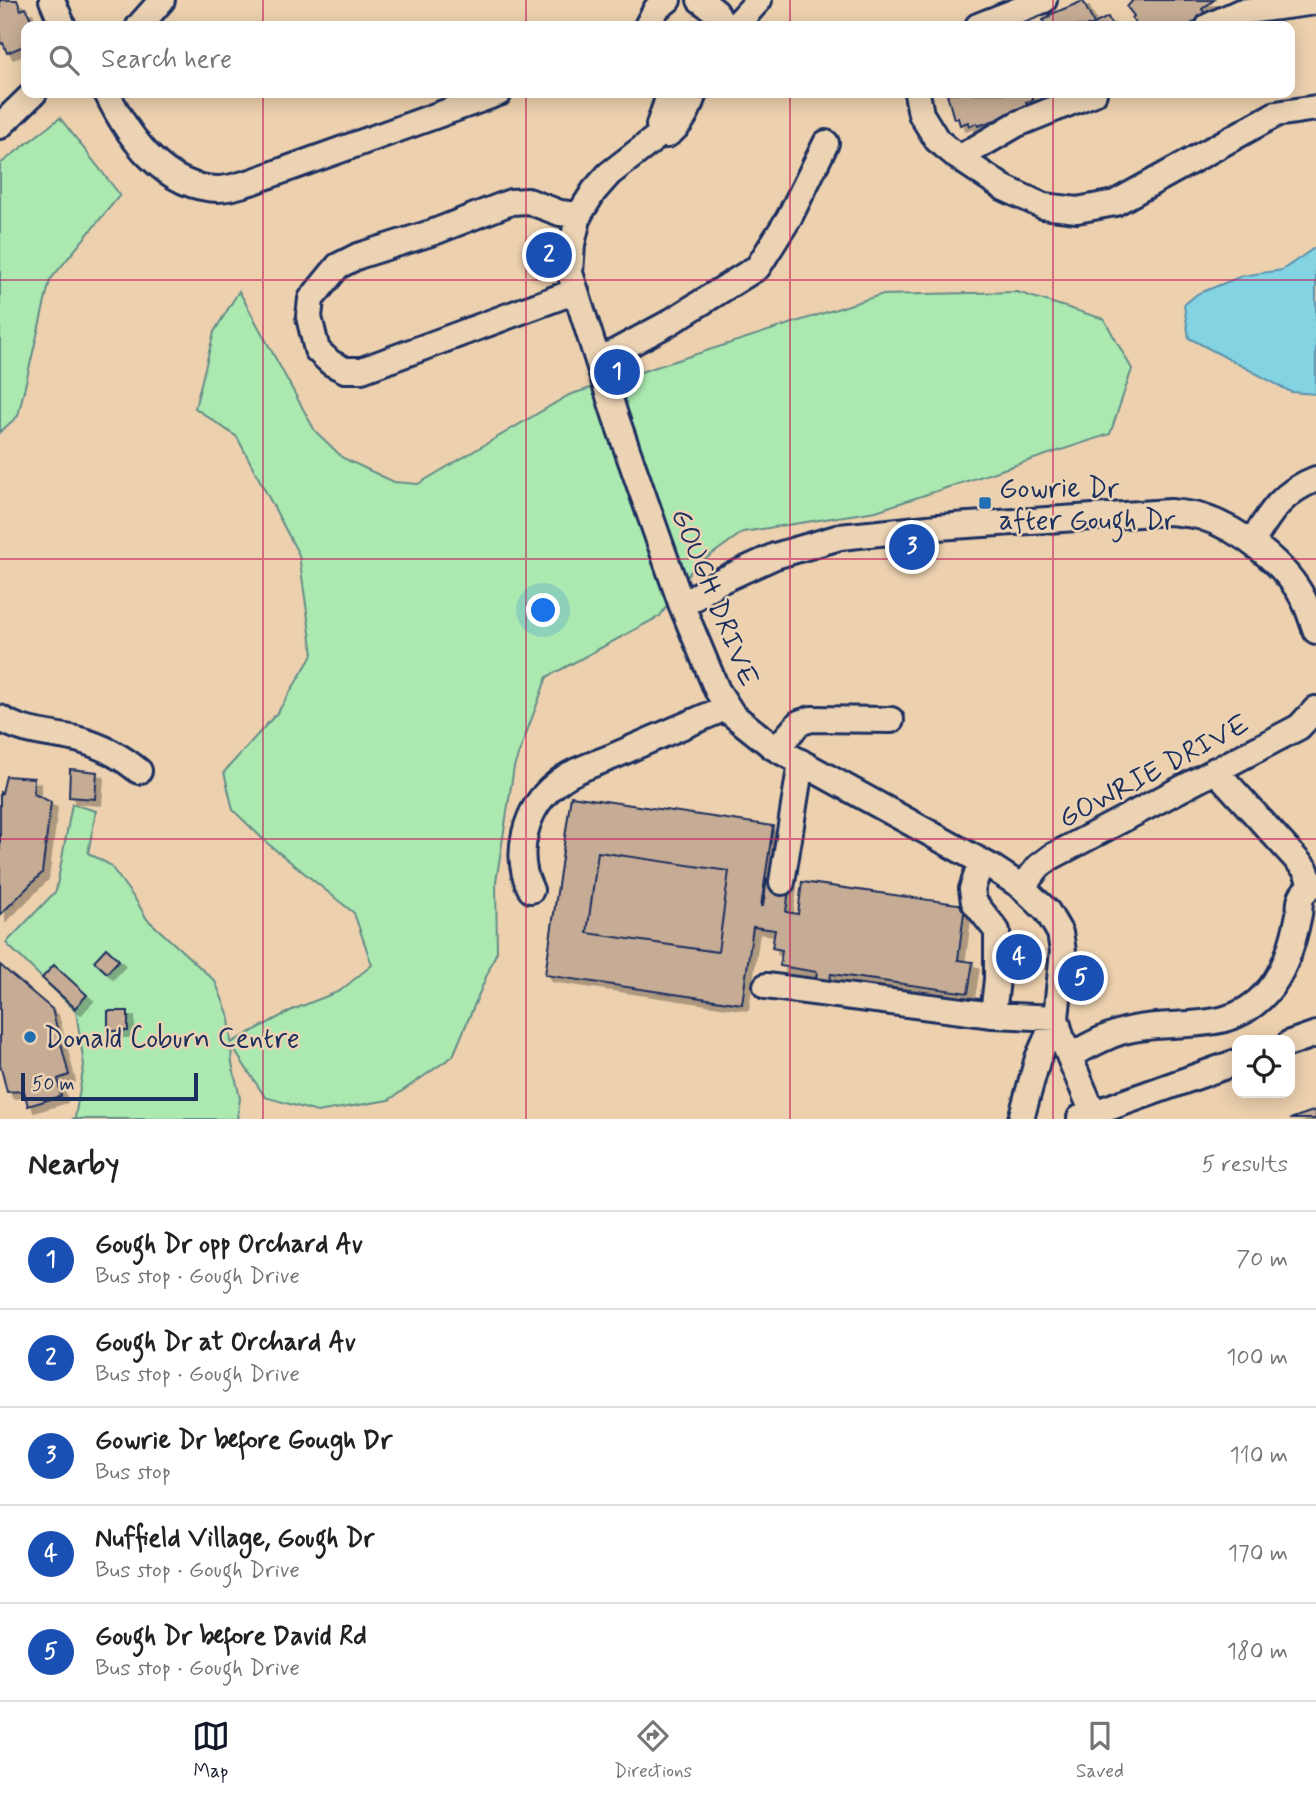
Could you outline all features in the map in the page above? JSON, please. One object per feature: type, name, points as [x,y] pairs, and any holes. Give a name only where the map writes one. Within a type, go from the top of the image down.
[{"type":"street","points":[[52,0],[61,21]]},
{"type":"street","points":[[143,21],[162,0]]},
{"type":"street","points":[[647,21],[656,9],[668,0]]},
{"type":"street","points":[[740,21],[759,0]]},
{"type":"street","points":[[991,21],[1044,0]]},
{"type":"street","points":[[706,1],[720,21]]},
{"type":"street","points":[[1220,21],[1240,12],[1316,2]]},
{"type":"street","points":[[0,125],[29,98]]},
{"type":"street","points":[[110,98],[145,152],[164,172],[188,183],[221,189],[251,182],[485,98]]},
{"type":"street","points":[[662,133],[659,125],[668,98]]},
{"type":"street","name":"GOUGH DRIVE","points":[[692,98],[688,112],[678,127],[667,135],[662,133],[609,174],[594,191],[579,215],[572,244],[570,273],[682,606],[717,690],[733,715],[752,732],[981,862],[1022,887],[1047,911],[1060,933],[1063,951],[1056,1018],[1091,1117]]},
{"type":"street","points":[[918,98],[921,114],[937,140],[958,158],[1004,188],[1043,206],[1077,210],[1115,203],[1276,114],[1316,108]]},
{"type":"street","points":[[958,158],[1017,124],[1082,98]]},
{"type":"street","points":[[598,361],[667,324],[758,267],[789,218],[826,143]]},
{"type":"street","points":[[576,291],[362,370],[345,370],[331,363],[317,350],[309,317],[311,299],[323,282],[338,266],[358,256],[434,232],[511,202],[528,201],[560,213],[579,215]]},
{"type":"street","points":[[1252,542],[1274,508],[1295,490],[1316,479]]},
{"type":"street","points":[[682,606],[718,582],[775,556],[840,537],[984,523],[1170,512],[1201,517],[1252,542],[1285,573],[1304,599],[1316,631]]},
{"type":"street","points":[[531,890],[522,864],[523,844],[536,804],[552,788],[569,775],[728,707]]},
{"type":"street","name":"GOWRIE DRIVE","points":[[1022,887],[1039,866],[1051,857],[1299,727],[1316,709]]},
{"type":"street","points":[[0,718],[41,734],[79,740],[104,749],[121,756],[139,771]]},
{"type":"street","points":[[777,748],[799,723],[811,719],[891,720]]},
{"type":"street","points":[[782,882],[801,762]]},
{"type":"street","points":[[1069,1056],[1112,1035],[1133,1029],[1219,1022],[1239,1015],[1267,992],[1285,963],[1299,915],[1301,897],[1313,885],[1306,870],[1215,770]]},
{"type":"street","points":[[981,862],[972,889],[974,902],[997,931],[997,979],[993,1015]]},
{"type":"street","points":[[766,986],[993,1015],[1056,1018],[1038,1058],[1021,1119]]},
{"type":"street","points":[[1295,1041],[1316,1034]]},
{"type":"street","points":[[1091,1117],[1232,1064]]},
{"type":"green space","points":[[60,118],[120,195],[50,280],[18,416],[0,432],[0,164]]},
{"type":"green space","points":[[239,291],[315,431],[343,458],[394,482],[418,484],[569,395],[880,295],[1017,292],[1104,319],[1132,369],[1110,434],[876,511],[743,532],[693,568],[660,616],[547,677],[514,767],[496,882],[497,951],[453,1056],[389,1100],[317,1112],[265,1097],[231,1045],[240,1098],[237,1119],[72,1119],[75,1118],[84,1065],[76,1011],[6,943],[56,891],[72,804],[96,811],[88,853],[110,865],[147,919],[215,981],[229,1016],[231,1043],[292,1010],[340,991],[372,965],[354,913],[267,843],[233,810],[224,772],[278,712],[313,654],[299,555],[237,437],[195,408],[214,332]]},
{"type":"water","points":[[1316,247],[1316,394],[1291,392],[1189,338],[1184,305],[1197,294],[1242,276],[1282,270]]},
{"type":"building","points":[[0,0],[17,0],[21,10],[26,8],[32,21],[21,21],[21,47],[7,53],[3,43],[0,44]]},
{"type":"building","points":[[1133,0],[1214,0],[1202,9],[1205,14],[1195,21],[1134,21],[1127,7]]},
{"type":"building","points":[[1083,1],[1093,21],[1044,21],[1049,15]]},
{"type":"building","points":[[948,98],[1033,100],[1026,102],[1028,107],[1018,112],[978,126],[977,123],[969,126],[968,122],[960,125],[958,118],[954,119]]},
{"type":"building","points":[[70,769],[97,772],[95,799],[69,797]]},
{"type":"building","points":[[6,776],[34,778],[34,794],[51,802],[42,873],[0,915],[0,792],[2,793]]},
{"type":"building","points":[[571,796],[773,826],[761,906],[767,879],[790,882],[786,912],[798,914],[802,882],[965,905],[958,960],[973,962],[968,993],[831,974],[829,987],[815,985],[817,972],[780,966],[782,950],[772,948],[775,930],[753,927],[742,1004],[545,975]]},
{"type":"building","points":[[598,852],[729,871],[718,952],[587,933]]},
{"type":"building","points":[[106,948],[119,960],[107,973],[94,961]]},
{"type":"building","name":"Donald Coburn Centre","points":[[0,965],[52,1009],[69,1075],[58,1079],[61,1096],[28,1106],[24,1091],[7,1092],[0,1064]]},
{"type":"building","points":[[54,965],[87,995],[75,1008],[42,978]]},
{"type":"building","points":[[108,1011],[128,1011],[128,1031],[108,1031]]},
{"type":"building","points":[[1316,1110],[1316,1119],[1290,1119]]},
{"type":"place","name":"Gough Dr at Orchard Av","points":[[549,255]]},
{"type":"place","name":"Gough Dr opp Orchard Av","points":[[617,372]]},
{"type":"place","name":"Gowrie Dr after Gough Dr","points":[[985,503]]},
{"type":"place","name":"Gowrie Dr before Gough Dr","points":[[912,547]]},
{"type":"place","name":"Nuffield Village, Gough Dr","points":[[1019,957]]},
{"type":"place","name":"Gough Dr before David Rd","points":[[1081,978]]},
{"type":"place","name":"Donald Coburn Centre","points":[[30,1037]]}]
